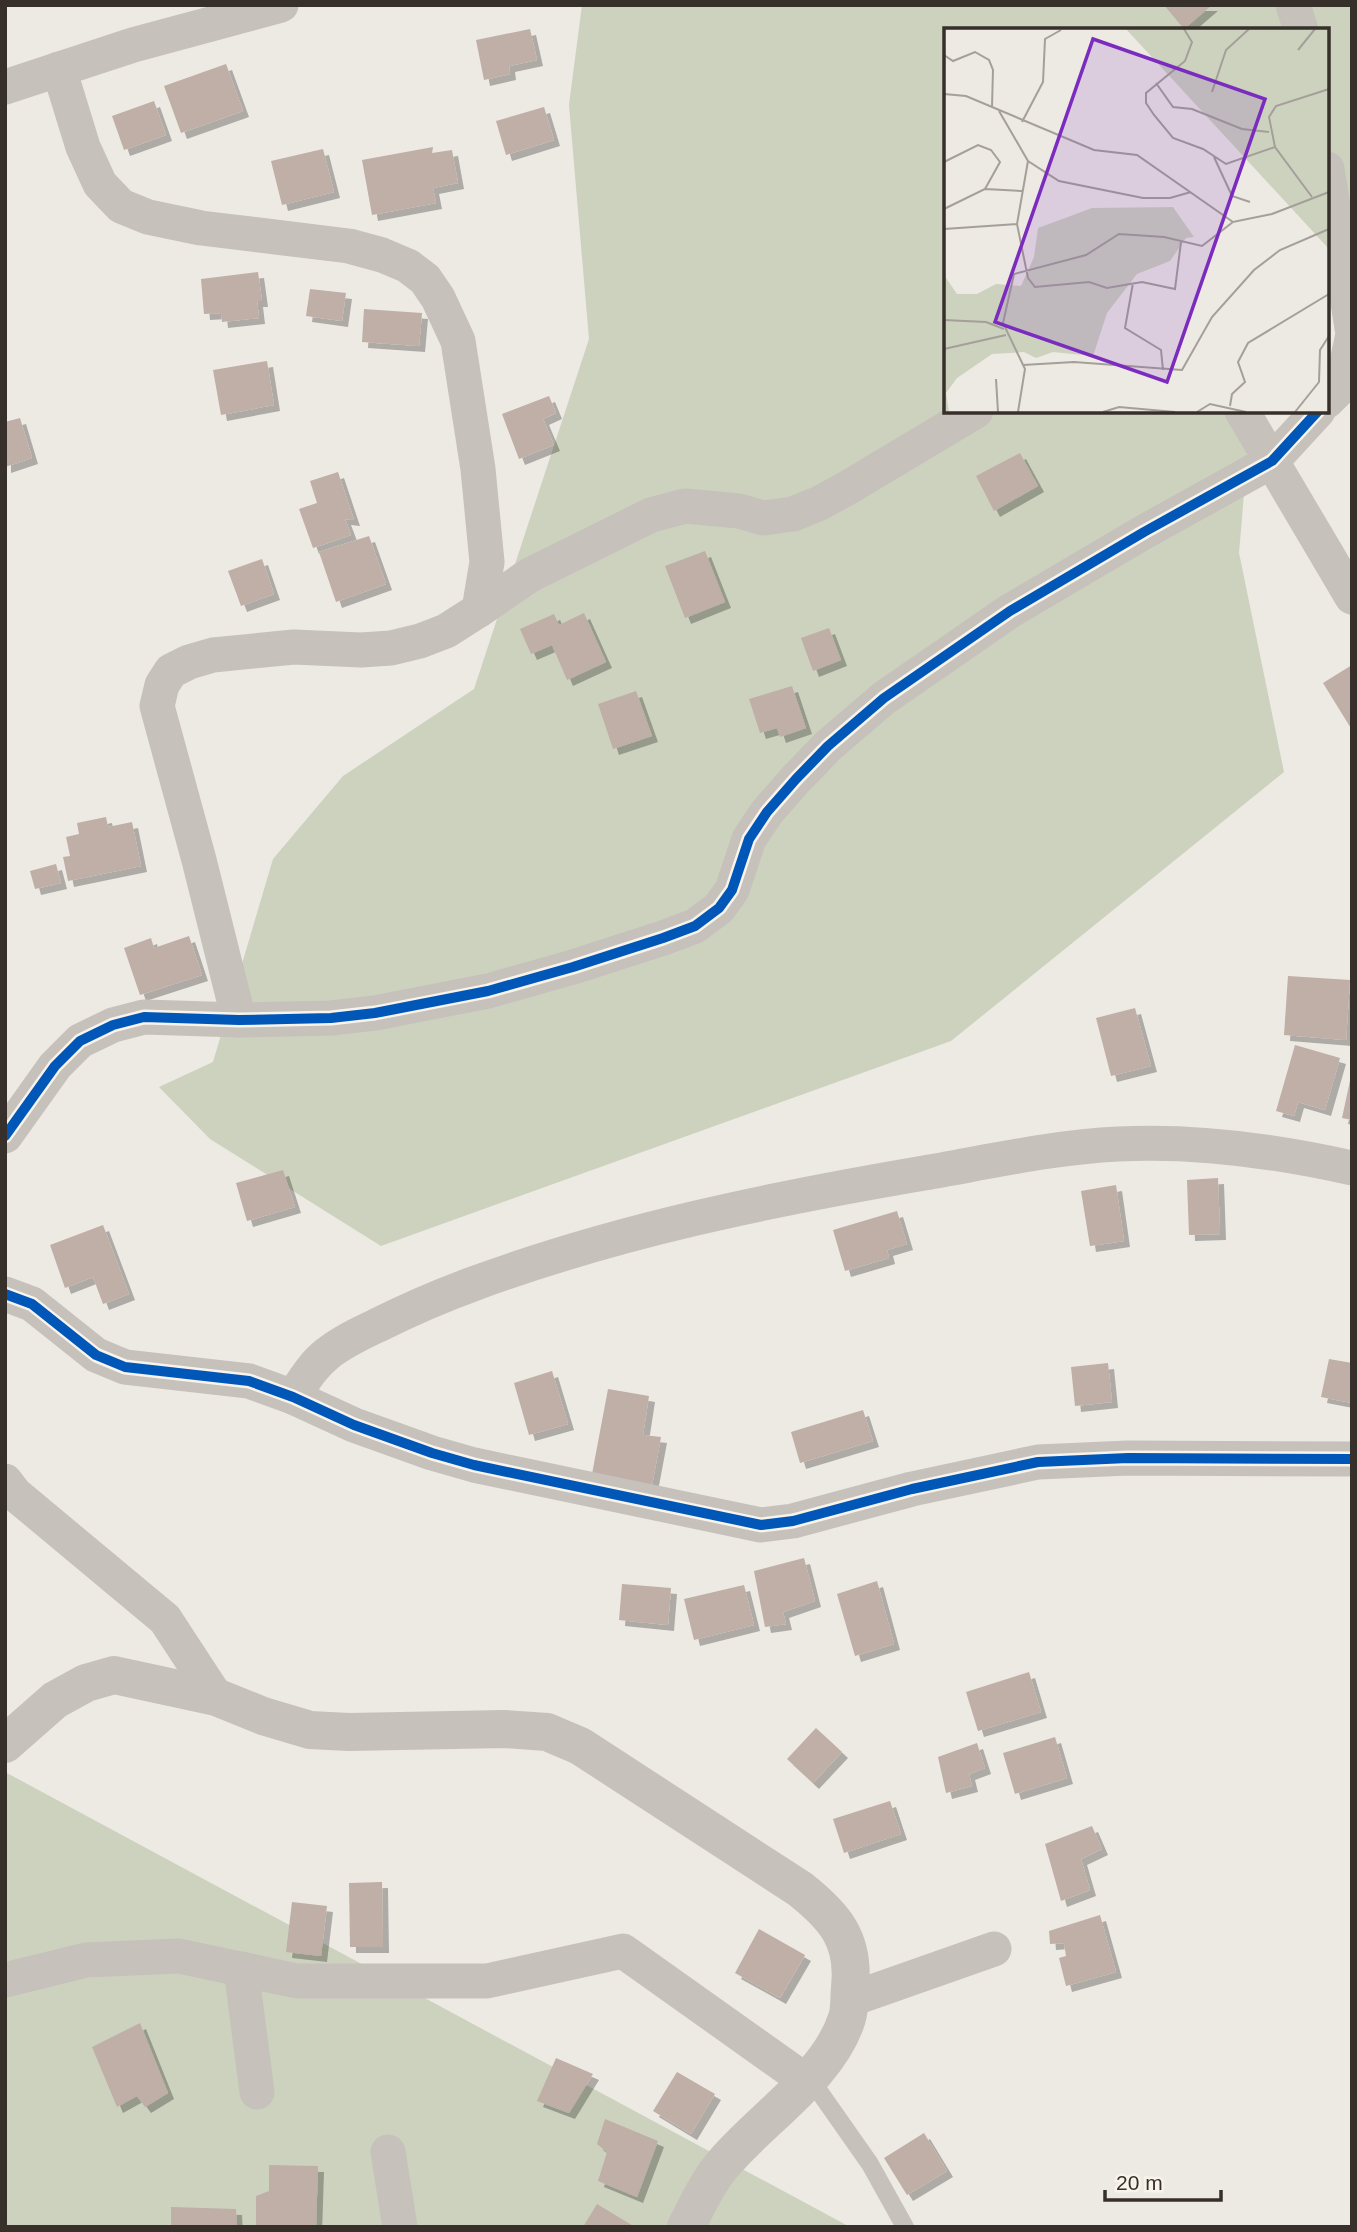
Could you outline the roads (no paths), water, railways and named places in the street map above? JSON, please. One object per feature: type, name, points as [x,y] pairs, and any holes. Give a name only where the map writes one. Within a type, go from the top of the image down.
[{"type":"street","points":[[5,87],[133,45],[281,5]]},
{"type":"street","points":[[1293,5],[1300,28]]},
{"type":"street","points":[[59,69],[94,172],[100,184],[121,206],[148,217],[201,228],[349,246],[408,266],[425,279],[438,298],[458,341],[478,469],[487,562],[479,610]]},
{"type":"street","points":[[1329,182],[1352,328]]},
{"type":"street","points":[[1329,399],[1342,386],[1352,339]]},
{"type":"street","points":[[239,1020],[200,860],[157,706],[162,685],[171,671],[213,655],[294,647],[361,650],[420,642],[446,631],[530,575],[651,515],[685,506],[739,511],[762,518],[793,514],[849,487],[973,413]]},
{"type":"street","points":[[1243,413],[1352,597]]},
{"type":"street","points":[[5,1136],[55,1066],[80,1041],[113,1025],[144,1017],[239,1020],[331,1018],[375,1013],[488,991],[573,967],[695,926],[719,908],[732,890],[749,839],[767,813],[828,746],[884,698],[1010,611],[1203,498],[1272,461],[1316,413]]},
{"type":"street","points":[[293,1398],[312,1368],[328,1353],[355,1336],[425,1301],[518,1267],[616,1237],[711,1215],[841,1187],[1118,1144],[1251,1149],[1352,1168]]},
{"type":"street","points":[[5,1294],[32,1304],[96,1355],[125,1367],[250,1381],[354,1425],[474,1465],[761,1524],[793,1521],[912,1489],[1038,1462],[1128,1458],[1352,1459]]},
{"type":"street","points":[[5,1481],[15,1494],[165,1619],[216,1697]]},
{"type":"street","points":[[5,1744],[55,1700],[86,1683],[114,1675],[216,1697],[263,1716],[310,1730],[375,1732],[504,1729],[547,1732],[580,1746],[800,1889],[826,1909],[842,1931],[849,1956],[851,1981],[847,2017],[834,2048],[808,2079],[722,2165],[686,2227]]},
{"type":"street","points":[[849,2000],[994,1949]]},
{"type":"street","points":[[5,1980],[86,1960],[179,1956],[298,1981],[487,1981],[624,1951],[808,2079]]},
{"type":"street","points":[[241,1969],[257,2092]]},
{"type":"street","points":[[388,2152],[400,2227]]},
{"type":"lane","points":[[808,2079],[870,2164],[905,2227]]}]
